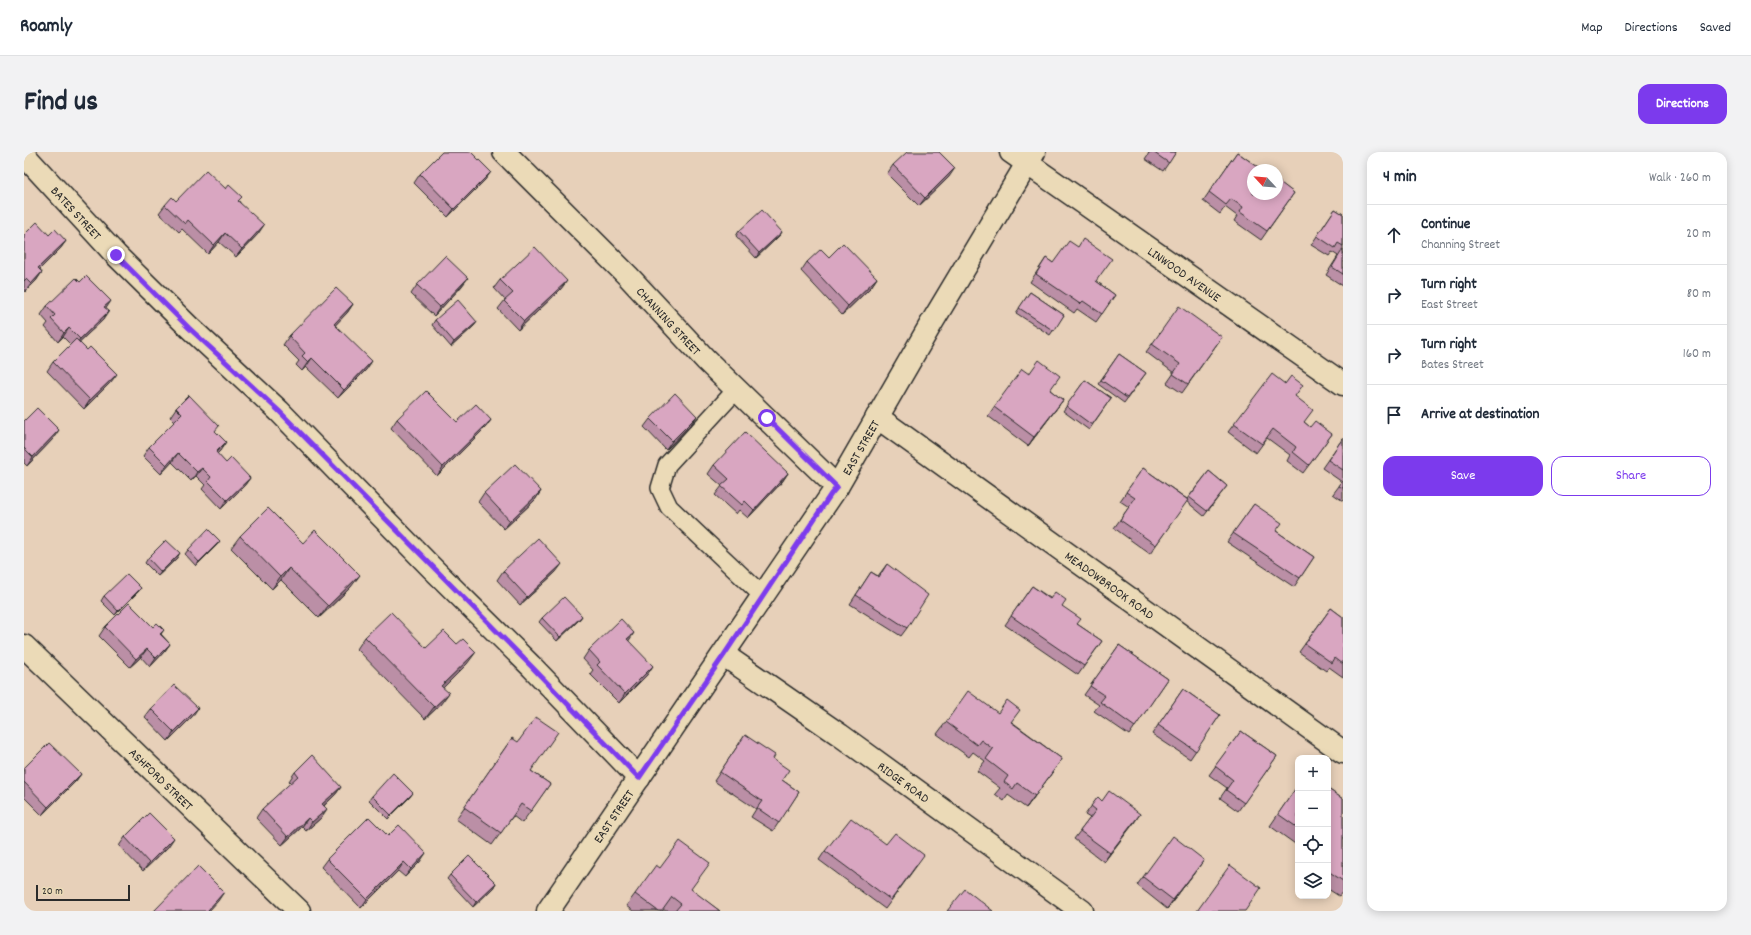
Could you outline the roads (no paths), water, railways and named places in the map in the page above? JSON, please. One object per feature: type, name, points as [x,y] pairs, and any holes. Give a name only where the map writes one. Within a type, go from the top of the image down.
[{"type":"street","name":"CHANNING STREET","points":[[504,152],[628,276],[706,360],[837,487]]},
{"type":"street","name":"BATES STREET","points":[[24,155],[116,255],[189,328],[279,411],[532,667],[639,778]]},
{"type":"street","name":"EAST STREET","points":[[548,911],[724,655],[837,487],[931,324],[1024,156]]},
{"type":"street","name":"LINWOOD AVENUE","points":[[1024,156],[1343,384]]},
{"type":"street","name":"MEADOWBROOK ROAD","points":[[877,417],[1343,752]]},
{"type":"street","name":"ASHFORD STREET","points":[[24,646],[299,911]]},
{"type":"street","name":"RIDGE ROAD","points":[[724,655],[840,735],[1082,911]]},
{"type":"lane","points":[[737,389],[666,465],[660,488],[669,508],[763,596]]}]
